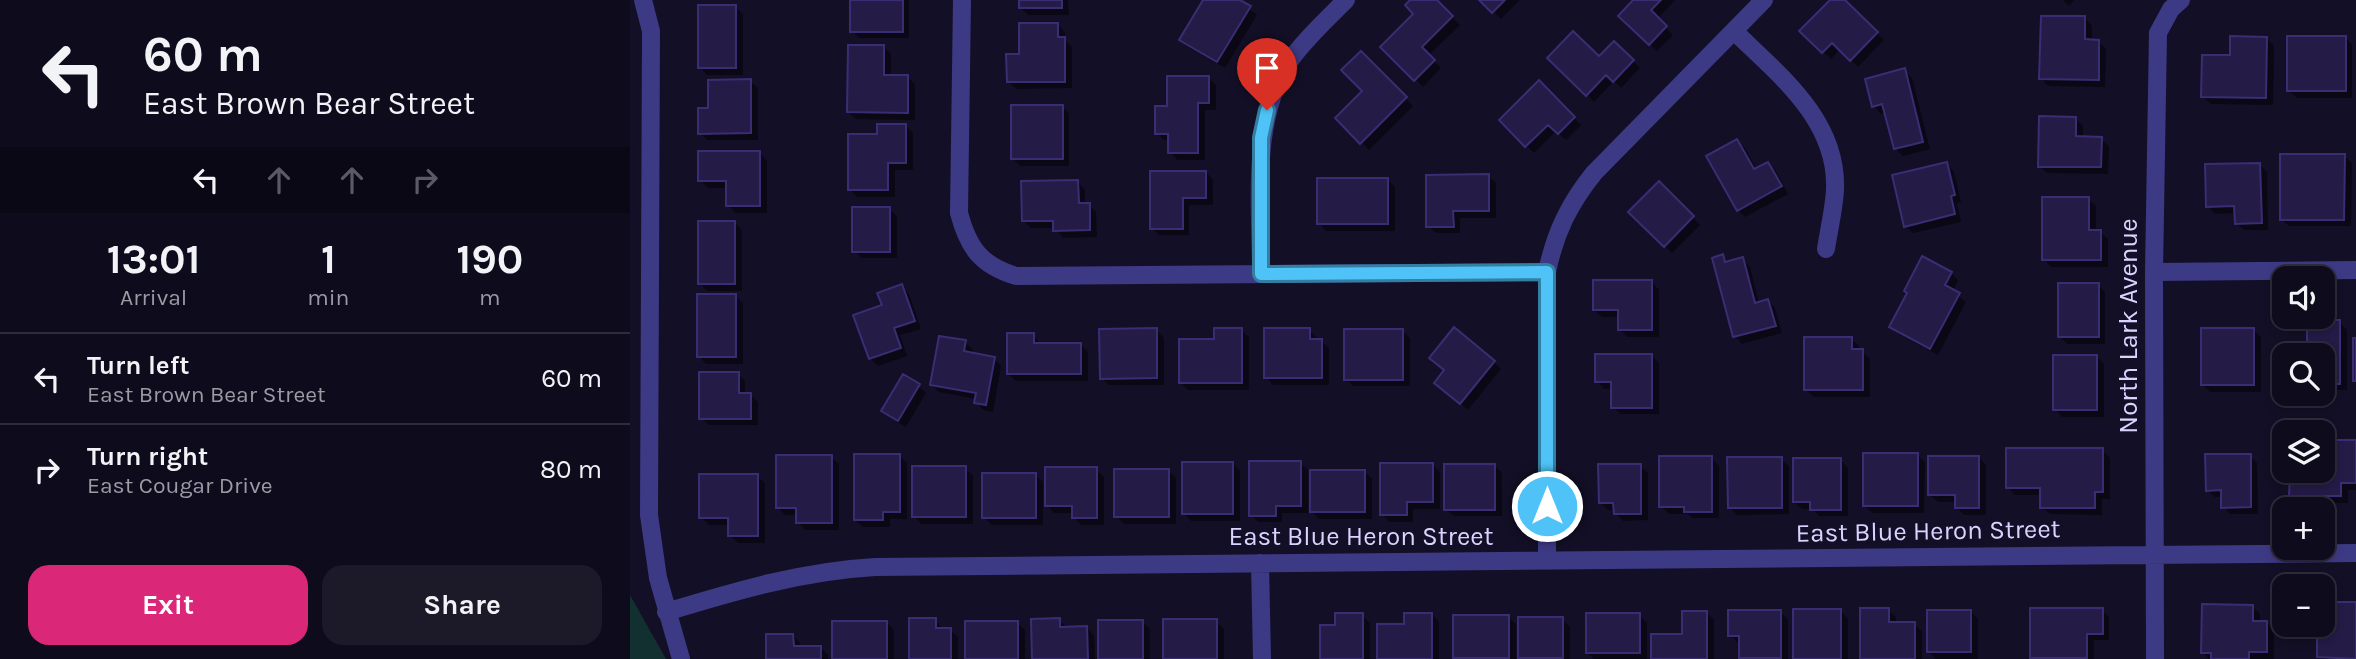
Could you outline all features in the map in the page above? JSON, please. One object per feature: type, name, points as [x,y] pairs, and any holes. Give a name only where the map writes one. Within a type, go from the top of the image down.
[{"type":"street","points":[[643,0],[651,31],[649,515],[657,578],[681,659]]},
{"type":"street","points":[[962,0],[959,213],[965,237],[980,257],[996,270],[1016,276],[1547,272]]},
{"type":"street","points":[[1261,274],[1261,138],[1267,110],[1276,85],[1290,60],[1346,0]]},
{"type":"street","points":[[1547,561],[1547,272],[1553,244],[1576,195],[1594,173],[1764,0]]},
{"type":"street","name":"North Lark Avenue","points":[[2155,659],[2154,272],[2158,33],[2171,9],[2181,0]]},
{"type":"street","points":[[1734,30],[1792,87],[1810,109],[1823,133],[1832,160],[1835,188],[1826,249]]},
{"type":"street","points":[[2154,272],[2356,270]]},
{"type":"street","name":"East Blue Heron Street","points":[[666,612],[795,576],[833,569],[875,567],[2356,553]]},
{"type":"street","points":[[1261,563],[1262,659]]},
{"type":"green space","points":[[630,595],[666,659],[630,659]]},
{"type":"building","points":[[850,0],[903,0],[903,32],[850,32]]},
{"type":"building","points":[[1019,0],[1062,0],[1062,8],[1019,8]]},
{"type":"building","points":[[1203,0],[1240,0],[1251,6],[1217,62],[1179,40]]},
{"type":"building","points":[[1410,0],[1437,0],[1453,16],[1422,47],[1435,60],[1414,81],[1380,47],[1413,14],[1405,5]]},
{"type":"building","points":[[1479,0],[1505,0],[1492,13]]},
{"type":"building","points":[[1633,0],[1661,0],[1651,10],[1667,26],[1649,45],[1618,16]]},
{"type":"building","points":[[1830,0],[1845,0],[1878,32],[1850,61],[1832,43],[1822,53],[1799,31]]},
{"type":"building","points":[[698,5],[736,5],[736,68],[698,68]]},
{"type":"building","points":[[2041,16],[2085,16],[2085,39],[2099,40],[2099,80],[2039,79]]},
{"type":"building","points":[[1019,23],[1058,23],[1058,37],[1065,37],[1065,82],[1007,82],[1006,54],[1019,54]]},
{"type":"building","points":[[1573,31],[1599,56],[1614,41],[1634,60],[1613,82],[1606,75],[1586,96],[1547,58]]},
{"type":"building","points":[[2230,36],[2267,37],[2266,98],[2201,97],[2202,55],[2230,55]]},
{"type":"building","points":[[2287,36],[2346,36],[2346,91],[2287,91]]},
{"type":"building","points":[[848,45],[884,45],[884,75],[908,75],[908,113],[847,112]]},
{"type":"building","points":[[1361,51],[1407,97],[1360,144],[1335,118],[1362,91],[1341,70]]},
{"type":"building","points":[[1905,68],[1923,142],[1894,149],[1882,104],[1872,107],[1865,79]]},
{"type":"building","points":[[1167,76],[1209,76],[1209,103],[1198,103],[1198,153],[1168,153],[1168,134],[1155,134],[1155,106],[1167,106]]},
{"type":"building","points":[[751,79],[751,133],[698,134],[698,108],[708,108],[708,80]]},
{"type":"building","points":[[1539,80],[1575,117],[1558,134],[1548,125],[1525,147],[1499,120]]},
{"type":"building","points":[[1011,105],[1063,105],[1063,159],[1011,159]]},
{"type":"building","points":[[2039,116],[2076,117],[2076,136],[2102,137],[2101,167],[2038,167]]},
{"type":"building","points":[[877,124],[906,124],[906,163],[888,163],[888,190],[848,190],[848,134],[877,134]]},
{"type":"building","points":[[1737,139],[1754,169],[1768,162],[1782,186],[1737,211],[1706,156]]},
{"type":"building","points":[[698,151],[760,151],[760,206],[726,206],[726,181],[698,181]]},
{"type":"building","points":[[2280,154],[2345,154],[2344,220],[2280,220]]},
{"type":"building","points":[[1947,162],[1955,195],[1951,196],[1955,214],[1904,227],[1892,175]]},
{"type":"building","points":[[2260,163],[2262,223],[2235,224],[2234,206],[2206,207],[2205,164]]},
{"type":"building","points":[[1150,171],[1206,171],[1206,198],[1183,198],[1183,229],[1150,229]]},
{"type":"building","points":[[1489,174],[1489,211],[1453,211],[1454,227],[1426,227],[1426,175]]},
{"type":"building","points":[[1317,178],[1388,178],[1388,224],[1317,224]]},
{"type":"building","points":[[1078,180],[1079,203],[1090,203],[1090,230],[1053,231],[1053,221],[1022,221],[1021,181]]},
{"type":"building","points":[[1659,181],[1694,216],[1664,247],[1628,212]]},
{"type":"building","points":[[2042,197],[2089,197],[2089,230],[2101,230],[2101,260],[2042,260]]},
{"type":"building","points":[[852,207],[890,207],[890,252],[852,252]]},
{"type":"building","points":[[698,221],[735,221],[735,284],[698,284]]},
{"type":"building","points":[[1723,254],[1725,262],[1743,257],[1755,303],[1768,299],[1776,326],[1733,337],[1712,258]]},
{"type":"building","points":[[1922,256],[1952,272],[1945,285],[1960,293],[1930,349],[1889,327]]},
{"type":"building","points":[[1593,280],[1652,280],[1652,330],[1618,330],[1618,310],[1593,310]]},
{"type":"building","points":[[2058,283],[2099,283],[2099,337],[2058,337]]},
{"type":"building","points":[[902,284],[915,321],[894,328],[901,348],[869,359],[853,315],[882,305],[877,293]]},
{"type":"building","points":[[697,294],[736,294],[736,357],[697,357]]},
{"type":"building","points":[[2335,320],[2340,320],[2340,384],[2335,384],[2335,343],[2307,343],[2307,329],[2335,329]]},
{"type":"building","points":[[1454,327],[1495,361],[1460,404],[1434,383],[1444,370],[1429,358]]},
{"type":"building","points":[[1157,328],[1157,378],[1100,379],[1099,329]]},
{"type":"building","points":[[1214,328],[1242,328],[1242,383],[1179,383],[1179,339],[1214,339]]},
{"type":"building","points":[[1264,328],[1310,328],[1310,339],[1322,339],[1322,378],[1264,378]]},
{"type":"building","points":[[2201,328],[2254,328],[2254,385],[2201,385]]},
{"type":"building","points":[[1344,329],[1403,329],[1403,380],[1344,380]]},
{"type":"building","points":[[1007,333],[1034,333],[1034,343],[1081,343],[1081,374],[1007,374]]},
{"type":"building","points":[[939,336],[966,340],[964,351],[995,357],[986,405],[974,403],[976,393],[930,385]]},
{"type":"building","points":[[1804,337],[1852,337],[1852,349],[1863,349],[1863,390],[1804,390]]},
{"type":"building","points":[[2353,338],[2356,338],[2356,381],[2353,381]]},
{"type":"building","points":[[1595,354],[1652,354],[1652,408],[1611,408],[1611,382],[1595,382]]},
{"type":"building","points":[[2053,355],[2097,355],[2097,410],[2053,410]]},
{"type":"building","points":[[699,372],[739,372],[739,393],[751,393],[751,419],[699,419]]},
{"type":"building","points":[[903,374],[920,384],[898,421],[881,411]]},
{"type":"building","points":[[2335,440],[2356,440],[2356,483],[2341,483],[2341,496],[2289,496],[2290,483],[2335,483]]},
{"type":"building","points":[[2006,448],[2103,448],[2103,492],[2095,492],[2095,508],[2040,508],[2040,488],[2006,488]]},
{"type":"building","points":[[1863,453],[1918,453],[1918,506],[1863,506]]},
{"type":"building","points":[[854,454],[900,454],[900,512],[883,512],[883,520],[854,520]]},
{"type":"building","points":[[2205,454],[2251,454],[2251,507],[2221,508],[2221,490],[2206,491]]},
{"type":"building","points":[[776,455],[832,455],[832,523],[796,523],[796,508],[776,508]]},
{"type":"building","points":[[1659,456],[1712,456],[1712,512],[1684,512],[1684,507],[1659,507]]},
{"type":"building","points":[[1928,456],[1979,456],[1979,508],[1955,508],[1955,495],[1928,495]]},
{"type":"building","points":[[1727,457],[1782,457],[1782,508],[1728,508]]},
{"type":"building","points":[[1793,458],[1841,458],[1841,510],[1810,510],[1810,502],[1793,502]]},
{"type":"building","points":[[1249,461],[1301,461],[1301,506],[1276,506],[1276,516],[1249,516]]},
{"type":"building","points":[[1182,462],[1233,462],[1233,514],[1182,514]]},
{"type":"building","points":[[1380,463],[1433,463],[1433,502],[1407,502],[1407,515],[1380,515]]},
{"type":"building","points":[[1444,464],[1495,464],[1495,510],[1444,510]]},
{"type":"building","points":[[1598,464],[1641,464],[1641,514],[1614,514],[1613,503],[1599,503]]},
{"type":"building","points":[[912,466],[966,466],[966,517],[912,517]]},
{"type":"building","points":[[1045,467],[1097,467],[1097,518],[1072,518],[1072,506],[1045,506]]},
{"type":"building","points":[[1114,469],[1169,469],[1169,517],[1114,517]]},
{"type":"building","points":[[1310,470],[1365,470],[1365,512],[1310,512]]},
{"type":"building","points":[[982,473],[1036,473],[1036,518],[982,518]]},
{"type":"building","points":[[699,474],[758,474],[758,536],[728,536],[728,518],[699,518]]},
{"type":"building","points":[[2335,602],[2356,602],[2356,659],[2317,657],[2317,637],[2335,637]]},
{"type":"building","points":[[2202,604],[2253,605],[2253,621],[2267,621],[2267,652],[2249,652],[2249,659],[2211,659],[2211,653],[2201,653]]},
{"type":"building","points":[[1860,608],[1889,608],[1889,622],[1915,622],[1915,659],[1860,659]]},
{"type":"building","points":[[2030,608],[2103,608],[2103,634],[2087,634],[2087,658],[2030,658]]},
{"type":"building","points":[[1793,609],[1841,609],[1841,659],[1793,659]]},
{"type":"building","points":[[1728,610],[1781,610],[1781,658],[1739,658],[1739,636],[1728,636]]},
{"type":"building","points":[[1927,610],[1971,610],[1971,652],[1927,652]]},
{"type":"building","points":[[1682,611],[1707,611],[1707,659],[1651,659],[1651,634],[1682,634]]},
{"type":"building","points":[[1335,613],[1363,613],[1363,659],[1320,659],[1320,625],[1335,625]]},
{"type":"building","points":[[1404,613],[1432,613],[1432,659],[1377,659],[1377,624],[1404,624]]},
{"type":"building","points":[[1586,613],[1640,613],[1640,653],[1586,653]]},
{"type":"building","points":[[1453,615],[1509,615],[1509,658],[1453,658]]},
{"type":"building","points":[[1518,617],[1563,617],[1563,658],[1518,658]]},
{"type":"building","points":[[909,618],[936,618],[936,628],[951,628],[951,659],[909,659]]},
{"type":"building","points":[[1060,618],[1060,627],[1087,626],[1088,659],[1032,659],[1031,619]]},
{"type":"building","points":[[1163,619],[1217,619],[1217,659],[1163,659]]},
{"type":"building","points":[[1098,620],[1143,620],[1143,659],[1098,659]]},
{"type":"building","points":[[832,621],[887,621],[887,659],[832,659]]},
{"type":"building","points":[[965,621],[1018,621],[1018,659],[965,659]]},
{"type":"building","points":[[766,634],[793,634],[794,646],[821,646],[821,659],[766,659]]},
{"type":"route","points":[[1267,110],[1261,138],[1261,274],[1547,272],[1547,506]]}]
